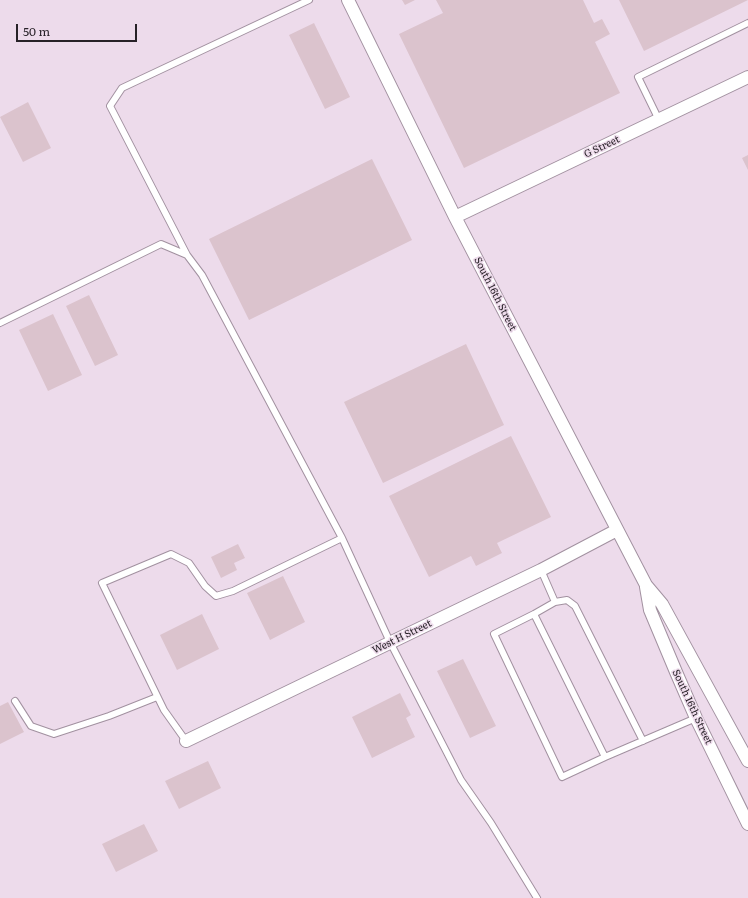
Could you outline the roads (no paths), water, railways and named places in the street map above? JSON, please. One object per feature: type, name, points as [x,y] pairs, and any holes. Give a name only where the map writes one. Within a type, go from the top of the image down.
[{"type":"street","name":"South 16th Street","points":[[348,0],[455,217],[617,530],[646,585],[662,604],[748,761]]},
{"type":"street","name":"G Street","points":[[455,217],[748,77]]},
{"type":"street","name":"West H Street","points":[[186,741],[541,570],[617,530]]},
{"type":"street","name":"South 16th Street","points":[[646,585],[650,610],[676,672],[696,718],[748,824]]},
{"type":"lane","points":[[309,0],[122,88],[110,106],[187,255],[202,275],[342,538],[390,642],[461,780],[492,823],[538,898]]},
{"type":"lane","points":[[659,120],[638,77],[748,23]]},
{"type":"lane","points":[[0,323],[161,244],[187,255]]},
{"type":"lane","points":[[186,741],[164,710],[157,697],[102,583],[170,554],[188,564],[205,586],[216,596],[234,591],[342,538]]},
{"type":"lane","points":[[541,570],[555,602]]},
{"type":"lane","points":[[643,741],[575,606],[566,600],[555,602],[494,634],[562,777],[696,718]]},
{"type":"lane","points":[[534,614],[605,757]]},
{"type":"lane","points":[[15,701],[31,726],[54,734],[108,716],[157,697]]}]
